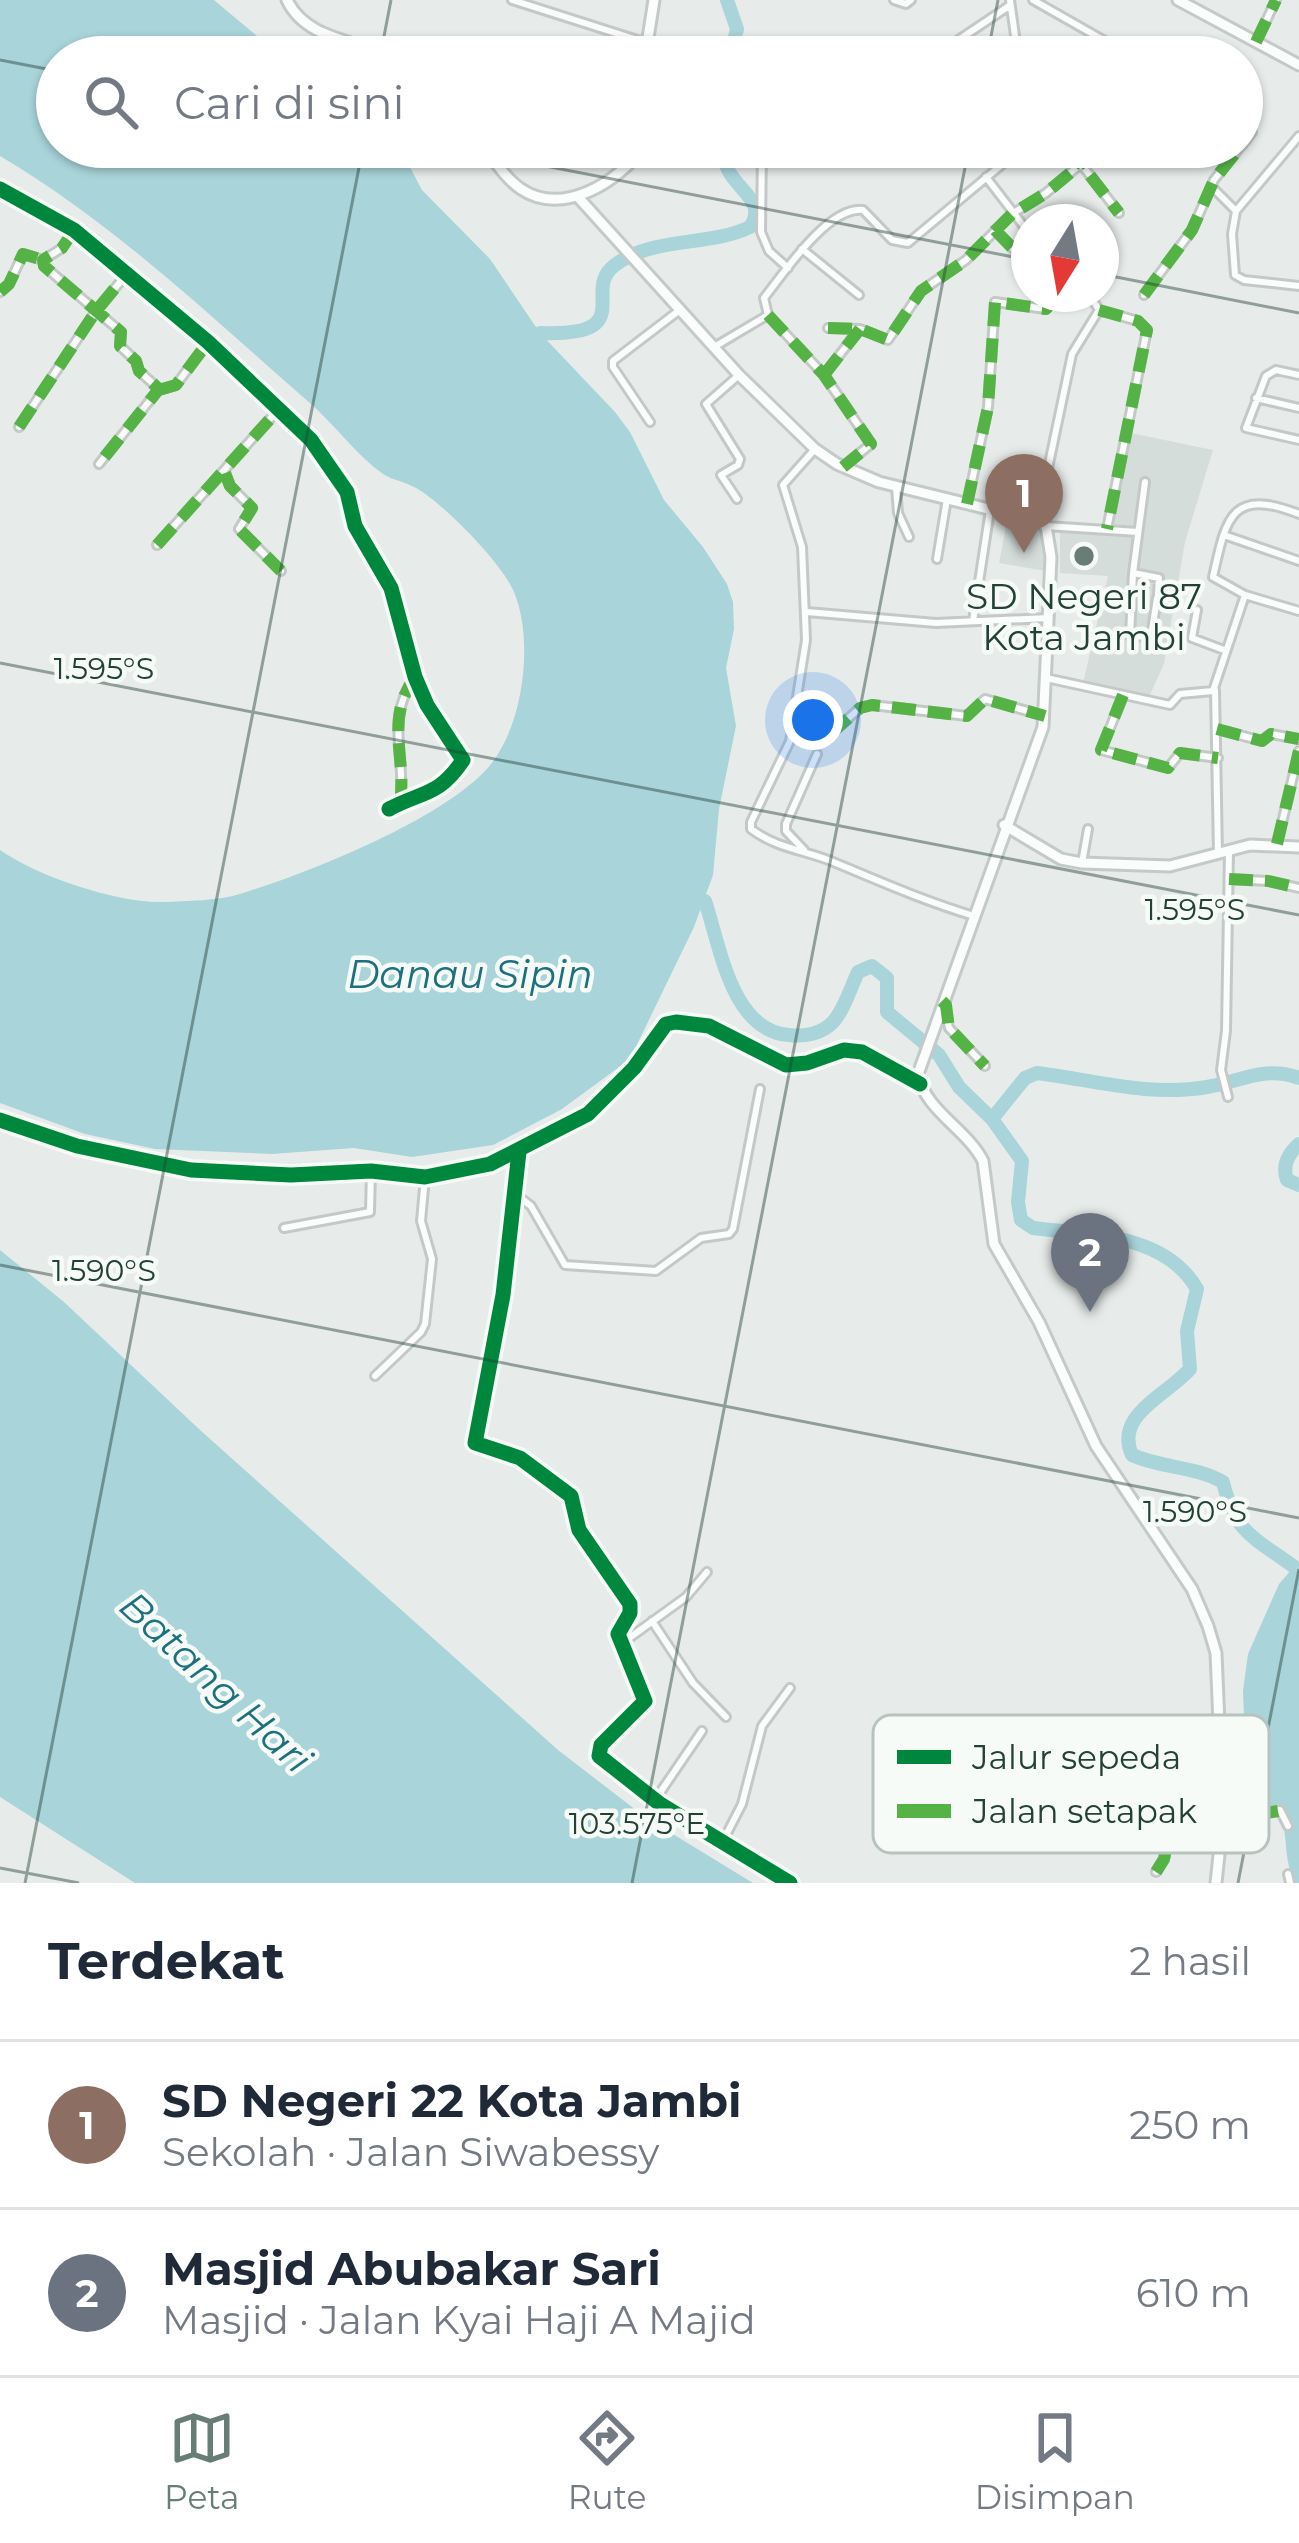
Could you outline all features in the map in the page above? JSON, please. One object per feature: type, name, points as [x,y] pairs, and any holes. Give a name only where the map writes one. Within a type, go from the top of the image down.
[{"type":"main road","points":[[287,0],[294,15],[334,36]]},
{"type":"main road","points":[[648,36],[654,0]]},
{"type":"main road","points":[[1178,0],[1245,36]]},
{"type":"main road","points":[[1263,46],[1299,65]]},
{"type":"main road","points":[[503,168],[525,193],[540,197],[578,197],[623,168]]},
{"type":"main road","points":[[578,197],[739,375],[815,449],[843,467],[896,487],[1042,523],[1051,557],[1045,716],[919,1065],[920,1084],[928,1099],[977,1149],[983,1161],[994,1244],[1039,1322],[1096,1446],[1192,1589],[1208,1626],[1217,1667],[1219,1715]]},
{"type":"main road","points":[[1004,825],[1061,859],[1082,863],[1169,866],[1277,844],[1299,847]]},
{"type":"main road","points":[[1216,1883],[1219,1853]]},
{"type":"street","points":[[512,0],[625,36]]},
{"type":"street","points":[[894,0],[906,4],[911,0]]},
{"type":"street","points":[[1033,0],[1096,36]]},
{"type":"street","points":[[1259,36],[1276,0]]},
{"type":"street","points":[[963,36],[1009,3],[1014,36]]},
{"type":"street","points":[[1299,136],[1236,211],[1232,234],[1235,275],[1299,286]]},
{"type":"street","points":[[762,168],[761,232],[769,251],[788,268]]},
{"type":"street","points":[[843,467],[871,444],[824,375],[768,315],[763,301],[802,249],[832,221],[856,208],[868,213],[892,241],[908,243],[997,168]]},
{"type":"street","points":[[1028,204],[1076,168]]},
{"type":"street","points":[[1086,168],[1112,204]]},
{"type":"street","points":[[1144,295],[1192,230],[1224,168]]},
{"type":"street","points":[[986,177],[1011,213]]},
{"type":"street","points":[[1211,186],[1236,211]]},
{"type":"street","points":[[0,189],[74,230],[208,342],[311,440],[347,492],[355,526],[391,588],[415,677],[440,727],[464,760],[443,785],[389,809]]},
{"type":"street","points":[[828,328],[860,329],[888,340],[921,292],[967,260],[1011,215]]},
{"type":"street","points":[[0,292],[23,254],[43,260],[62,248],[74,230]]},
{"type":"street","points":[[995,230],[1011,246]]},
{"type":"street","points":[[802,249],[860,295]]},
{"type":"street","points":[[43,260],[44,266],[121,332],[120,346],[159,390]]},
{"type":"street","points":[[19,428],[96,311],[125,276]]},
{"type":"street","points":[[967,504],[988,407],[995,302],[1011,303]]},
{"type":"street","points":[[650,422],[613,368],[613,361],[681,309]]},
{"type":"street","points":[[1098,312],[1072,354],[1042,523],[1138,532]]},
{"type":"street","points":[[1106,312],[1138,321],[1147,330],[1107,530]]},
{"type":"street","points":[[713,347],[768,315]]},
{"type":"street","points":[[824,375],[860,329]]},
{"type":"street","points":[[99,464],[159,390],[176,385],[208,342]]},
{"type":"street","points":[[1299,375],[1270,371],[1248,429],[1299,440]]},
{"type":"street","points":[[737,500],[721,475],[740,459],[706,404],[739,375]]},
{"type":"street","points":[[1256,398],[1299,408]]},
{"type":"street","points":[[157,545],[278,410]]},
{"type":"street","points":[[815,449],[783,485],[800,535],[807,613],[793,725],[780,767],[751,824],[756,834],[787,849],[974,916]]},
{"type":"street","points":[[225,473],[230,486],[252,508],[239,529],[280,571]]},
{"type":"street","points":[[1133,573],[1159,578],[1150,637],[1130,637],[1133,573],[1145,482]]},
{"type":"street","points":[[896,487],[898,512],[909,537]]},
{"type":"street","points":[[938,559],[946,499]]},
{"type":"street","points":[[1299,514],[1250,502],[1234,513],[1213,578],[1244,595],[1299,611]]},
{"type":"street","points":[[973,621],[990,510]]},
{"type":"street","points":[[1224,535],[1299,561]]},
{"type":"street","points":[[1228,1097],[1221,1070],[1228,879],[1215,689],[1244,595]]},
{"type":"street","points":[[1197,610],[1192,638],[1224,650]]},
{"type":"street","points":[[807,613],[936,623],[1048,618]]},
{"type":"street","points":[[400,803],[397,714],[403,693],[415,677]]},
{"type":"street","points":[[1046,678],[1169,705],[1180,694],[1215,689]]},
{"type":"street","points":[[1123,695],[1100,750],[1168,768],[1180,753],[1218,758]]},
{"type":"street","points":[[793,725],[836,730],[860,708],[872,705],[967,716],[985,699],[1045,716]]},
{"type":"street","points":[[1217,728],[1262,741],[1270,734],[1299,739]]},
{"type":"street","points":[[1277,844],[1299,751]]},
{"type":"street","points":[[807,853],[786,824],[817,754]]},
{"type":"street","points":[[1082,863],[1088,829]]},
{"type":"street","points":[[1228,879],[1299,888]]},
{"type":"street","points":[[942,1000],[949,1028],[985,1066]]},
{"type":"street","points":[[0,1120],[77,1146],[190,1170],[291,1175],[371,1171],[424,1177],[463,1171],[518,1152],[588,1114],[634,1068],[654,1036],[666,1024],[676,1022],[709,1026],[786,1066],[844,1050],[862,1052],[920,1084]]},
{"type":"street","points":[[514,1193],[531,1206],[565,1265],[656,1271],[701,1238],[729,1234],[733,1229],[760,1089]]},
{"type":"street","points":[[518,1152],[502,1295],[476,1443],[520,1458],[571,1496],[579,1530],[629,1604],[628,1617],[618,1631],[645,1701],[601,1745],[598,1754],[656,1800],[790,1883]]},
{"type":"street","points":[[284,1228],[370,1212],[371,1171]]},
{"type":"street","points":[[375,1376],[425,1324],[432,1259],[421,1221],[424,1177]]},
{"type":"street","points":[[621,1644],[686,1597],[707,1572]]},
{"type":"street","points":[[652,1621],[693,1683],[726,1717]]},
{"type":"street","points":[[723,1841],[742,1804],[762,1726],[790,1688]]},
{"type":"street","points":[[656,1800],[702,1731]]},
{"type":"street","points":[[1269,1811],[1279,1810],[1288,1826]]},
{"type":"street","points":[[1156,1872],[1165,1853]]},
{"type":"shaded area","points":[[1131,433],[1213,450],[1185,542],[1164,664],[1149,697],[1083,683],[1108,576],[1060,573],[1060,528],[1111,532]]},
{"type":"shaded area","points":[[1007,521],[1040,527],[1047,543],[1046,571],[999,563]]},
{"type":"water","name":"Danau Sipin","points":[[0,0],[214,0],[257,36],[36,36],[36,168],[410,168],[422,190],[490,259],[540,333],[615,412],[664,500],[727,584],[734,629],[726,668],[736,726],[719,809],[713,875],[694,927],[630,1059],[562,1109],[493,1145],[412,1157],[354,1148],[272,1154],[155,1149],[85,1134],[0,1103],[0,850],[78,886],[162,902],[234,896],[336,859],[435,809],[484,772],[497,755],[516,711],[524,636],[507,580],[456,520],[416,488],[373,466],[311,404],[161,273],[83,211],[0,156]]},
{"type":"water","name":"Batang Hari","points":[[0,1250],[64,1302],[558,1750],[645,1817],[753,1883],[135,1883],[0,1797]]},
{"type":"water","points":[[1299,1561],[1299,1883],[1294,1883],[1289,1867],[1282,1823],[1269,1805],[1269,1715],[1244,1715],[1248,1654],[1279,1584]]},
{"type":"waterway","points":[[727,0],[735,36]]},
{"type":"waterway","points":[[540,333],[571,332],[599,320],[606,275],[630,256],[750,227],[755,207],[728,168]]},
{"type":"waterway","points":[[705,901],[731,983],[754,1019],[769,1030],[789,1035],[818,1032],[837,1017],[858,972],[872,966],[887,978],[887,1012],[939,1055],[959,1087],[992,1119],[1022,1161],[1021,1220],[1033,1228],[1124,1240],[1166,1257],[1183,1271],[1197,1289],[1187,1331],[1190,1369],[1136,1417],[1128,1441],[1132,1455],[1223,1482],[1240,1523],[1293,1566]]},
{"type":"waterway","points":[[992,1119],[1025,1078],[1037,1073],[1164,1090],[1275,1073],[1299,1078]]},
{"type":"waterway","points":[[1299,1144],[1285,1170],[1287,1180],[1299,1185]]},
{"type":"marked path","points":[[1259,36],[1276,0]]},
{"type":"marked path","points":[[828,328],[860,329],[888,340],[921,291],[966,260],[1012,214],[1076,168]]},
{"type":"marked path","points":[[1084,168],[1112,204]]},
{"type":"marked path","points":[[1144,295],[1192,230],[1223,168]]},
{"type":"marked path","points":[[74,230],[62,248],[43,260],[44,266],[121,332],[120,346],[159,389],[99,464]]},
{"type":"marked path","points":[[995,230],[1011,246]]},
{"type":"marked path","points":[[0,292],[23,254],[43,260]]},
{"type":"marked path","points":[[19,427],[96,311],[125,276]]},
{"type":"marked path","points":[[967,504],[988,407],[995,302],[1011,304]]},
{"type":"marked path","points":[[1106,312],[1138,321],[1147,330],[1107,529]]},
{"type":"marked path","points":[[768,315],[824,375],[871,444],[843,467]]},
{"type":"marked path","points":[[824,375],[860,329]]},
{"type":"marked path","points":[[159,390],[176,385],[208,342]]},
{"type":"marked path","points":[[157,545],[278,410]]},
{"type":"marked path","points":[[225,473],[230,486],[252,508],[239,529],[281,571]]},
{"type":"marked path","points":[[400,803],[398,723],[415,677]]},
{"type":"marked path","points":[[1123,695],[1101,750],[1168,768],[1180,753],[1218,758]]},
{"type":"marked path","points":[[793,725],[835,730],[860,708],[872,705],[967,716],[985,699],[1045,716]]},
{"type":"marked path","points":[[1217,729],[1262,741],[1271,734],[1299,739]]},
{"type":"marked path","points":[[1277,844],[1299,751]]},
{"type":"marked path","points":[[1229,879],[1299,888]]},
{"type":"marked path","points":[[942,1001],[949,1028],[985,1066]]},
{"type":"marked path","points":[[1269,1813],[1278,1811]]},
{"type":"marked path","points":[[1156,1872],[1165,1853]]},
{"type":"cycle path","points":[[0,189],[74,230],[208,342],[311,440],[347,492],[355,526],[391,588],[427,705],[463,760],[438,787],[389,809]]},
{"type":"cycle path","points":[[0,1120],[77,1146],[191,1170],[291,1175],[371,1171],[425,1177],[490,1164],[588,1114],[634,1068],[666,1024],[676,1022],[709,1026],[786,1065],[844,1050],[862,1052],[920,1084]]},
{"type":"cycle path","points":[[519,1152],[503,1295],[475,1443],[520,1458],[571,1496],[579,1530],[630,1604],[618,1634],[645,1701],[601,1745],[599,1756],[660,1804],[790,1883]]},
{"type":"place","name":"SD Negeri 22 Kota Jambi","points":[[1024,553]]},
{"type":"place","name":"SD Negeri 87 Kota Jambi","points":[[1084,556]]},
{"type":"place","name":"Masjid Abubakar Sari","points":[[1090,1312]]}]
